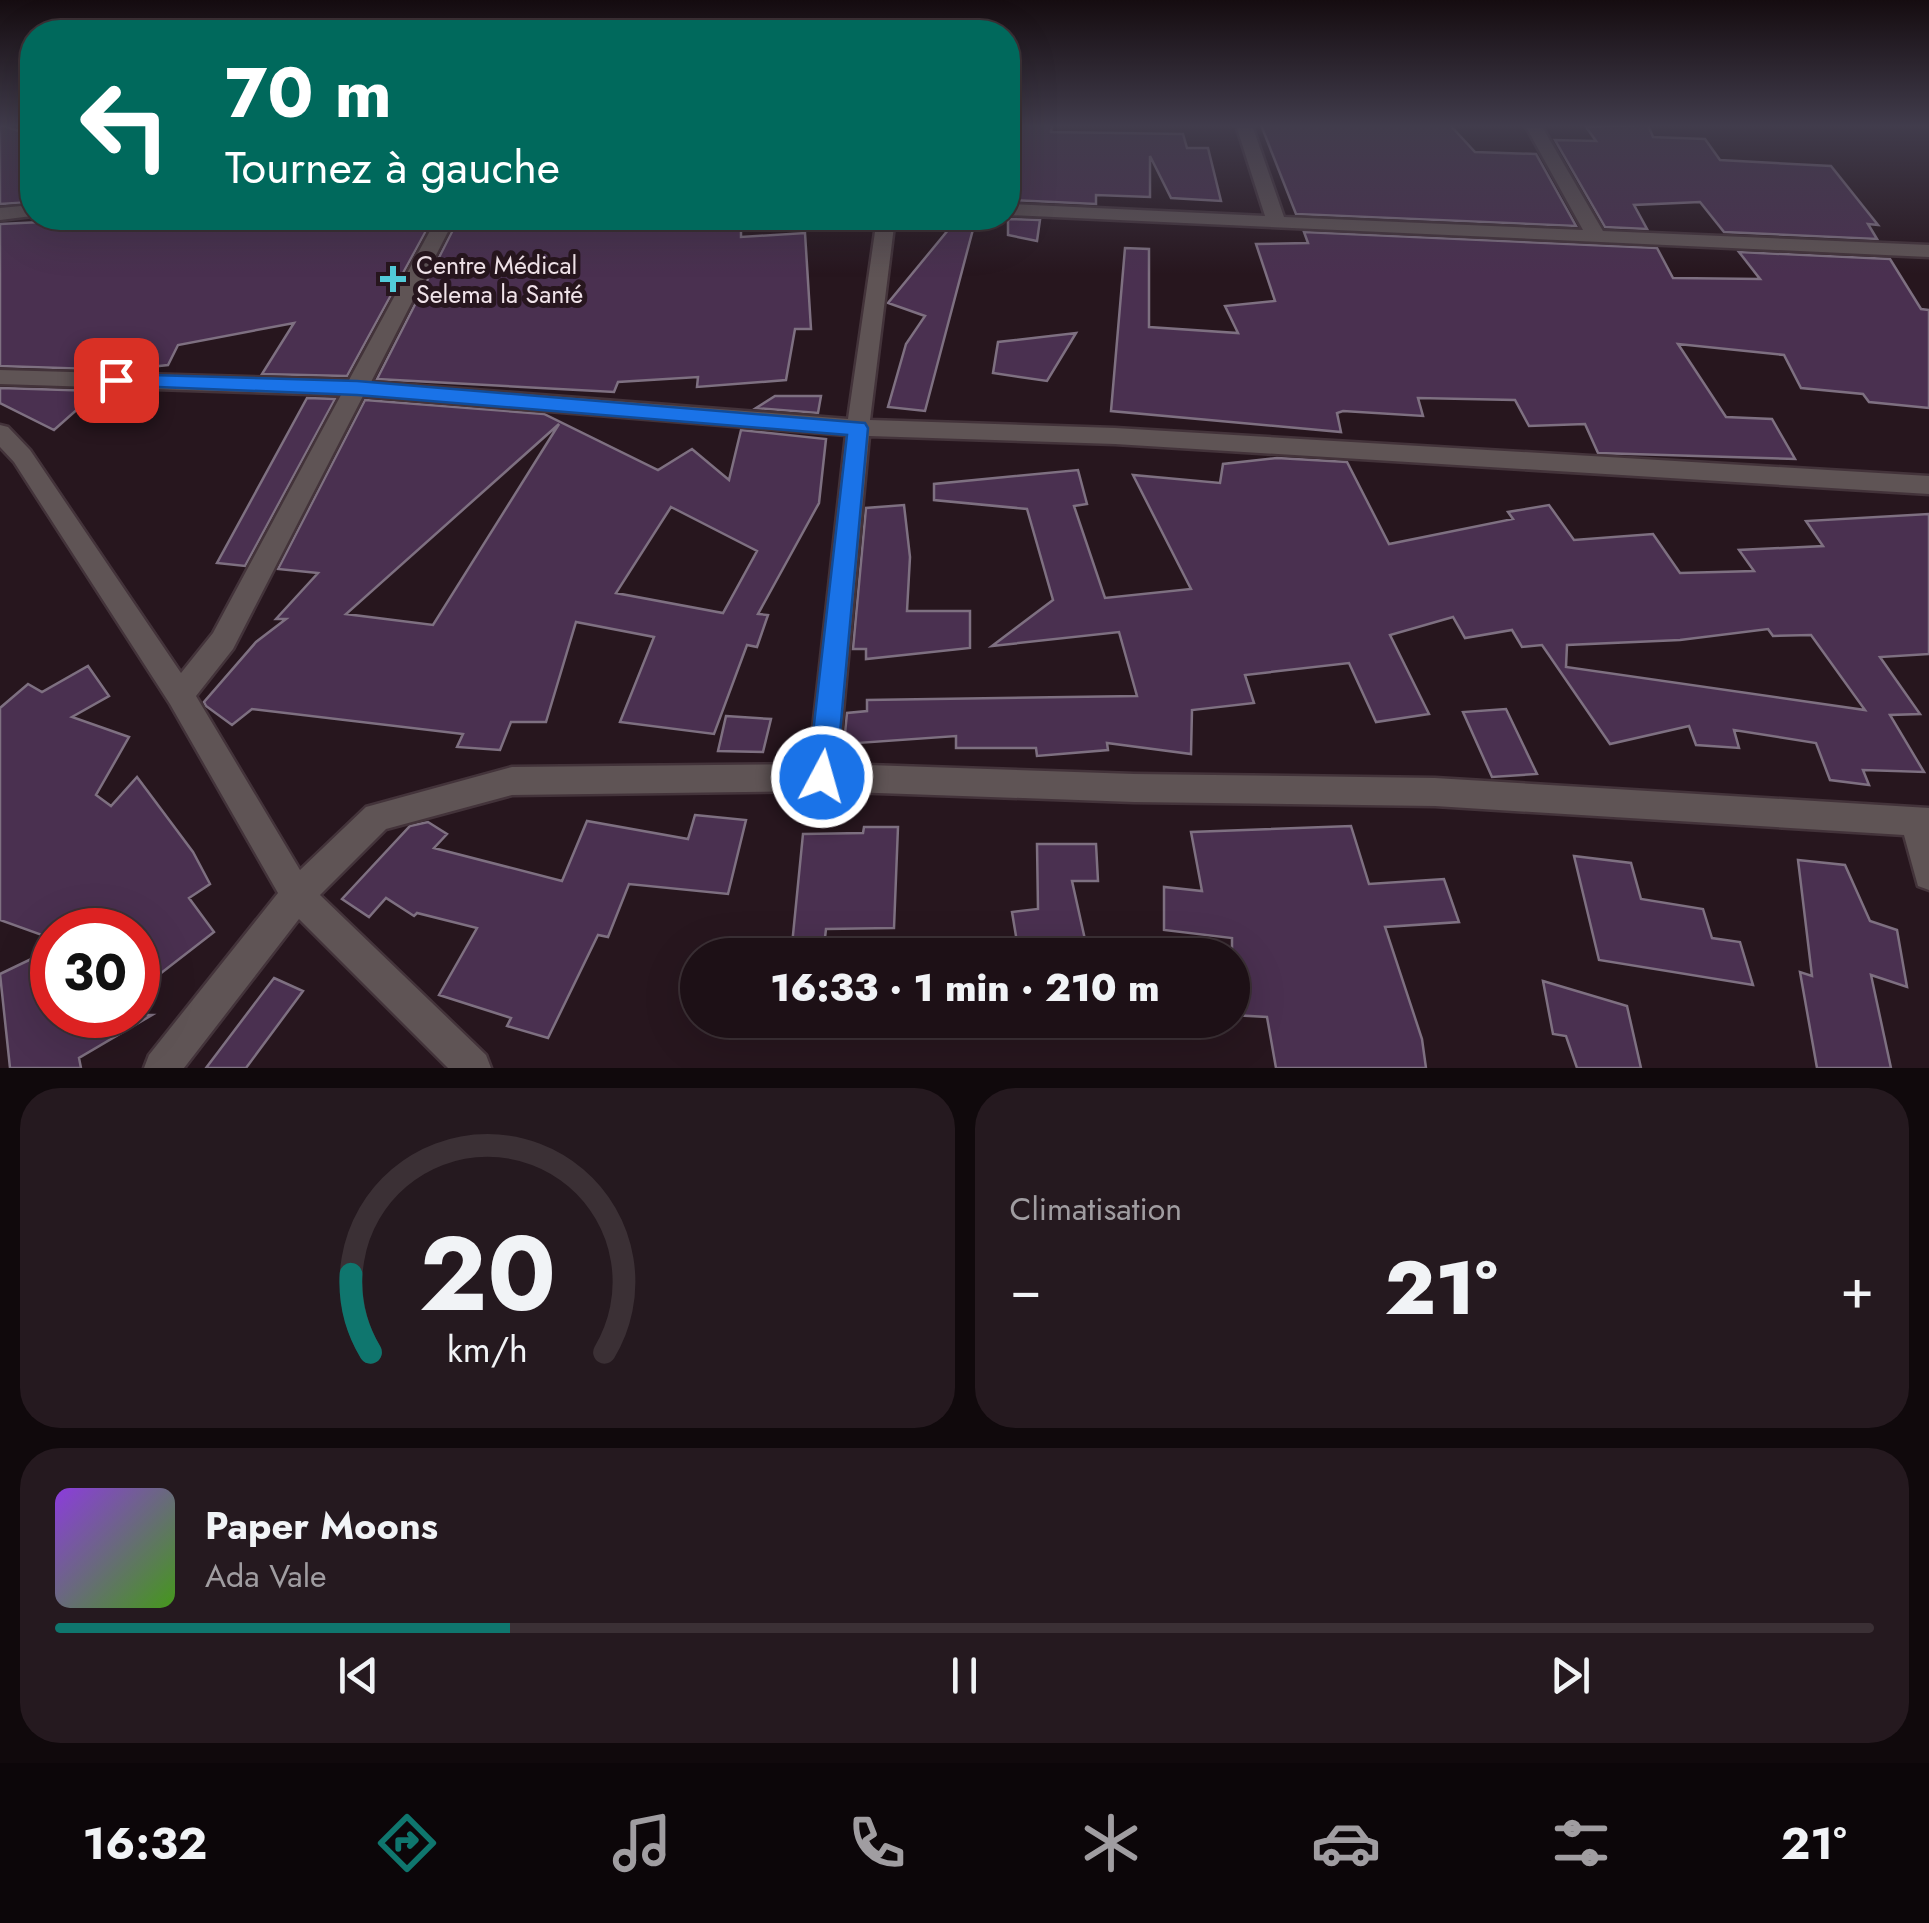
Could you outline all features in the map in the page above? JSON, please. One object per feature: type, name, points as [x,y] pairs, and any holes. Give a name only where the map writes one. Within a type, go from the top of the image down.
[{"type":"street","points":[[1261,175],[1276,221]]},
{"type":"street","points":[[1561,175],[1597,237]]},
{"type":"street","points":[[1020,210],[1929,251]]},
{"type":"street","points":[[180,696],[223,640],[440,230]]},
{"type":"street","points":[[822,777],[858,428],[884,230]]},
{"type":"street","points":[[0,377],[357,388],[858,428],[1115,436],[1929,486]]},
{"type":"street","points":[[0,433],[11,462],[180,696],[297,895],[473,1068]]},
{"type":"street","points":[[162,1068],[297,895],[377,817],[512,781],[822,777],[1134,788],[1435,792],[1922,822],[1929,875]]},
{"type":"building","points":[[0,175],[20,175],[20,203],[0,204]]},
{"type":"building","points":[[1020,175],[1150,175],[1150,197],[1096,195],[1096,204],[1020,201]]},
{"type":"building","points":[[1159,175],[1215,175],[1221,201],[1171,198]]},
{"type":"building","points":[[1281,175],[1548,175],[1576,226],[1296,214]]},
{"type":"building","points":[[1575,175],[1838,175],[1878,225],[1868,224],[1877,239],[1724,232],[1700,202],[1634,205],[1647,229],[1605,227]]},
{"type":"building","points":[[1020,219],[1040,220],[1037,241],[1008,235],[1008,230],[1020,230]]},
{"type":"building","points":[[20,223],[20,230],[426,230],[347,376],[262,374],[294,323],[178,345],[168,365],[122,370],[0,366],[0,224]]},
{"type":"building","points":[[453,230],[741,230],[741,237],[805,233],[811,329],[795,329],[786,380],[697,387],[698,377],[618,382],[614,392],[377,379]]},
{"type":"building","points":[[948,230],[973,230],[925,411],[888,407],[906,344],[925,316],[888,303]]},
{"type":"building","points":[[1304,232],[1657,248],[1673,278],[1760,279],[1739,252],[1890,259],[1921,309],[1929,310],[1929,408],[1869,402],[1863,394],[1801,388],[1784,355],[1678,344],[1726,417],[1772,419],[1795,459],[1598,453],[1585,424],[1529,426],[1515,400],[1418,398],[1423,416],[1343,411],[1337,413],[1341,432],[1111,411],[1125,248],[1149,249],[1149,327],[1238,333],[1225,306],[1275,301],[1256,244],[1308,243]]},
{"type":"building","points":[[1076,333],[1047,381],[993,373],[998,342]]},
{"type":"building","points":[[0,388],[98,391],[54,430],[0,403]]},
{"type":"building","points":[[775,396],[821,396],[818,413],[756,408]]},
{"type":"building","points":[[307,398],[335,399],[245,566],[217,563]]},
{"type":"building","points":[[365,400],[544,414],[658,470],[692,449],[729,480],[741,430],[826,439],[819,503],[758,614],[768,615],[757,647],[747,645],[714,734],[620,722],[654,637],[576,622],[546,722],[511,722],[500,750],[457,747],[463,734],[252,709],[232,725],[204,702],[256,642],[286,619],[276,619],[318,573],[278,569]],"holes":[[[559,424],[433,625],[346,614]],[[671,507],[757,551],[723,613],[616,593]]]},
{"type":"building","points":[[1277,458],[1347,462],[1389,544],[1513,519],[1508,512],[1549,505],[1574,540],[1653,534],[1680,573],[1754,571],[1739,550],[1823,546],[1806,521],[1929,514],[1929,654],[1880,657],[1920,714],[1890,715],[1924,772],[1863,770],[1869,785],[1830,780],[1816,743],[1734,730],[1739,748],[1696,745],[1689,726],[1610,744],[1542,645],[1522,647],[1512,630],[1465,638],[1453,617],[1390,635],[1429,714],[1376,722],[1349,663],[1245,675],[1254,703],[1192,710],[1191,754],[1107,743],[1108,750],[1037,756],[1036,748],[956,748],[956,736],[844,744],[847,713],[867,711],[867,700],[1137,696],[1119,632],[992,646],[1053,600],[1027,509],[934,500],[934,484],[1078,470],[1087,504],[1074,506],[1105,598],[1191,589],[1133,475],[1220,483],[1223,464]],"holes":[[[1768,629],[1773,636],[1811,635],[1865,710],[1566,667],[1567,645],[1680,640]]]},
{"type":"building","points":[[904,505],[910,557],[907,611],[970,611],[970,648],[866,659],[866,649],[853,649],[866,508]]},
{"type":"building","points":[[88,666],[109,696],[72,717],[129,737],[96,795],[111,806],[137,777],[193,852],[210,884],[189,898],[214,932],[160,974],[160,908],[30,908],[30,931],[0,920],[0,708],[28,684],[42,692]]},
{"type":"building","points":[[1506,709],[1537,774],[1492,777],[1463,712]]},
{"type":"building","points":[[726,716],[771,719],[763,752],[718,751]]},
{"type":"building","points":[[695,815],[746,820],[728,894],[629,884],[608,937],[598,935],[548,1038],[507,1026],[511,1018],[439,995],[477,928],[417,913],[414,916],[386,898],[369,917],[342,899],[410,826],[428,822],[447,834],[434,848],[562,881],[587,821],[688,839]]},
{"type":"building","points":[[1351,826],[1369,884],[1444,879],[1459,922],[1385,927],[1422,1039],[1426,1068],[1276,1068],[1267,1017],[1250,1016],[1250,938],[1164,930],[1164,887],[1202,891],[1191,832]]},
{"type":"building","points":[[864,827],[898,827],[894,928],[826,929],[825,938],[793,938],[803,834],[863,833]]},
{"type":"building","points":[[1037,844],[1096,844],[1098,881],[1072,881],[1085,938],[1016,938],[1012,912],[1038,909]]},
{"type":"building","points":[[1574,856],[1631,863],[1641,899],[1703,909],[1712,938],[1740,942],[1753,985],[1599,960]]},
{"type":"building","points":[[1798,860],[1845,865],[1870,921],[1897,930],[1907,987],[1871,975],[1891,1068],[1817,1068],[1800,972],[1812,976]]},
{"type":"building","points":[[30,960],[30,1038],[113,1038],[79,1058],[81,1068],[10,1068],[0,974]]},
{"type":"building","points":[[274,978],[303,991],[246,1068],[206,1068]]},
{"type":"building","points":[[1543,981],[1627,1006],[1641,1068],[1577,1068],[1566,1036],[1553,1034]]},
{"type":"place","name":"Centre Médical Selema la Santé","points":[[393,279]]},
{"type":"route","points":[[116,380],[357,388],[858,428],[822,777]]}]
